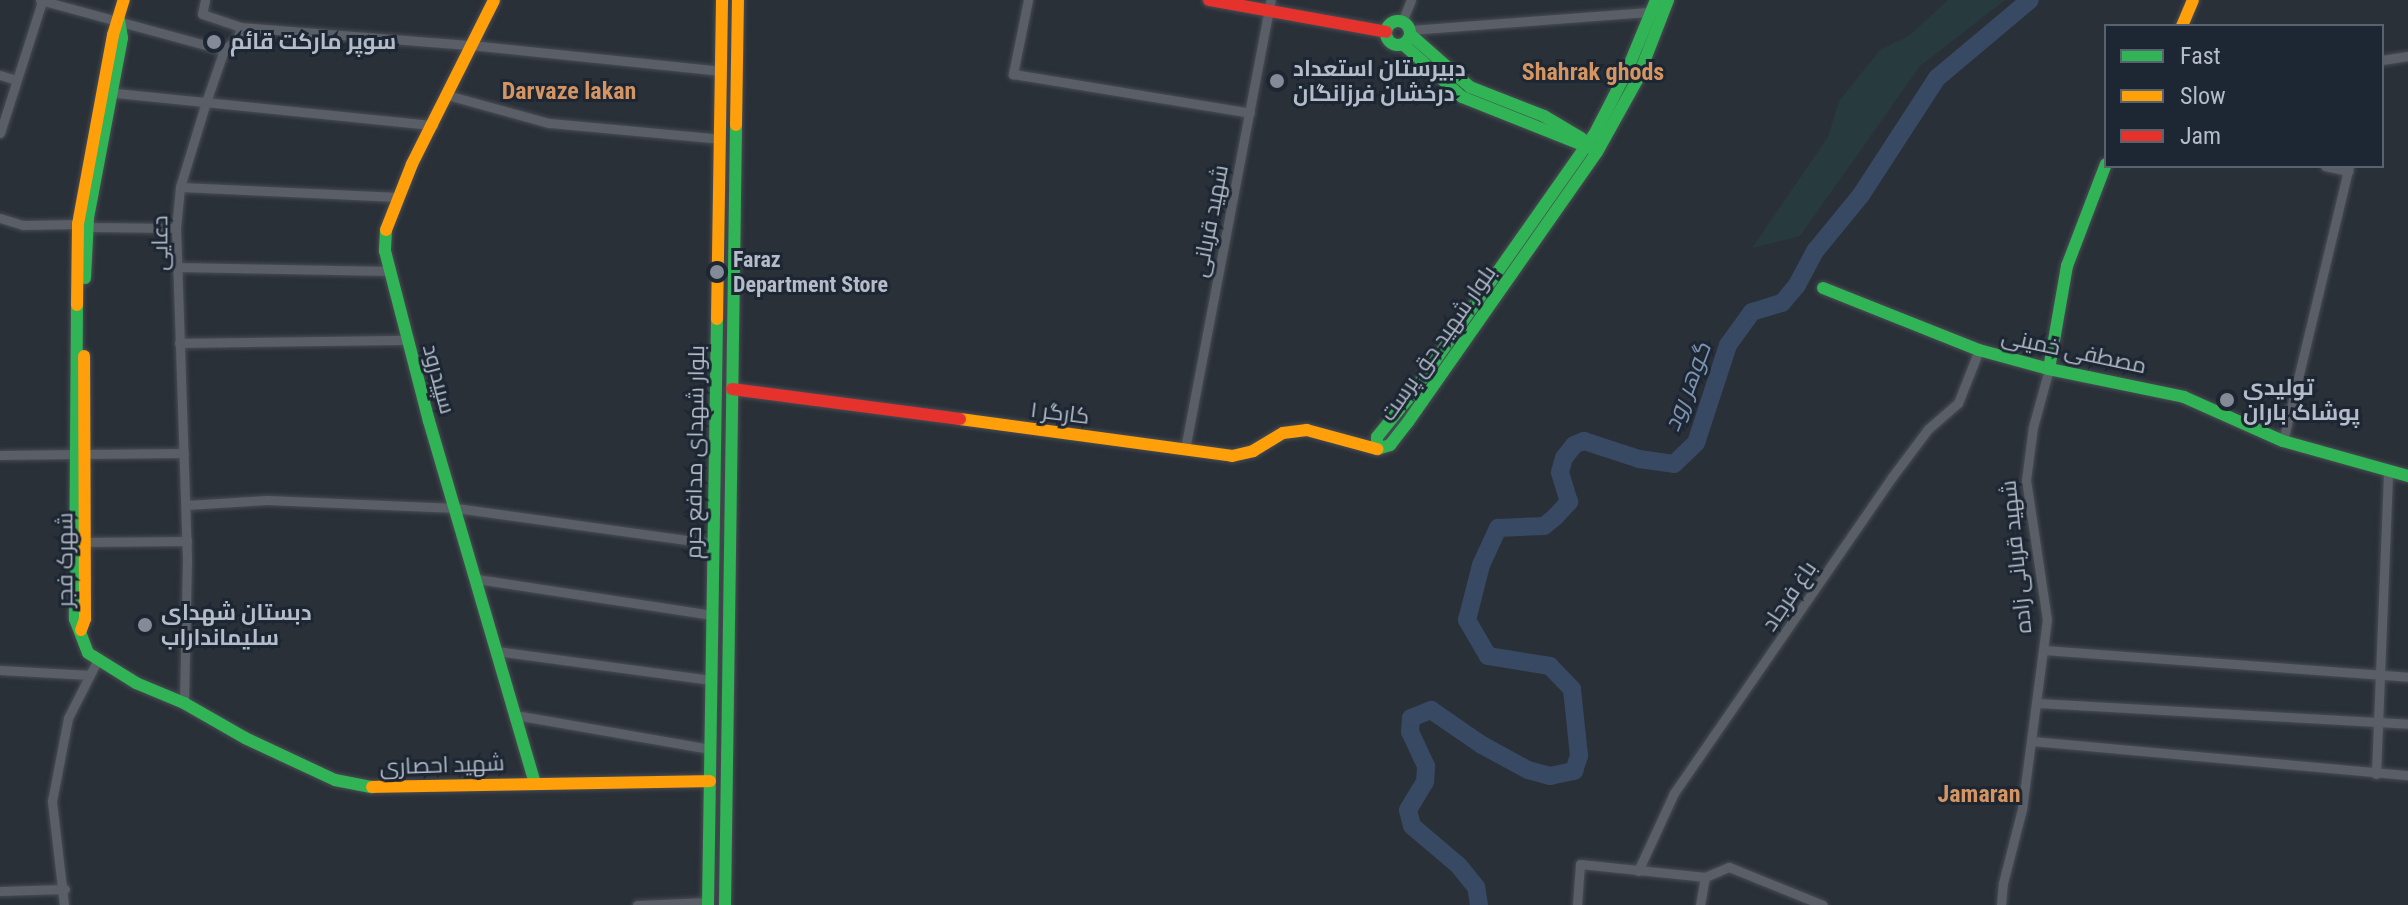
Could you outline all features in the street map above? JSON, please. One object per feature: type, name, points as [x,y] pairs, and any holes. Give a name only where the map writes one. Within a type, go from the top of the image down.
[{"type":"street","points":[[0,133],[1,121],[41,0],[224,50]]},
{"type":"street","name":"شهرک فجر","points":[[97,661],[88,653],[75,619],[80,542],[79,384],[83,226],[107,92],[113,35],[124,0]]},
{"type":"street","points":[[205,0],[202,14],[241,27],[470,45],[720,71]]},
{"type":"street","name":"سپیدرود","points":[[494,0],[399,197],[385,239],[389,271],[534,781]]},
{"type":"street","name":"بلوار شهدای مدافع حرم","points":[[708,903],[722,0]]},
{"type":"street","name":"بلوار شهدای مدافع حرم","points":[[725,905],[738,0]]},
{"type":"street","points":[[1028,0],[1013,74],[1250,113]]},
{"type":"street","points":[[1209,0],[1270,5],[1386,32]]},
{"type":"street","points":[[1407,33],[1411,0]]},
{"type":"street","name":"بلوار شهید حق پرست","points":[[1377,449],[1377,437],[1477,312],[1592,149],[1668,0]]},
{"type":"street","points":[[2183,24],[2193,0]]},
{"type":"street","name":"شهید قربانی","points":[[1185,449],[1270,5]]},
{"type":"street","points":[[1592,149],[1581,138],[1535,118],[1462,97],[1407,33],[1388,25],[1386,32],[1390,43],[1407,33],[1654,6]]},
{"type":"street","name":"بلوار شهید حق پرست","points":[[1642,51],[1654,6]]},
{"type":"street","name":"دعایی","points":[[184,703],[187,541],[176,228],[180,187],[206,102],[224,50],[238,38],[241,27]]},
{"type":"street","points":[[2384,60],[2408,56]]},
{"type":"street","points":[[0,75],[16,80]]},
{"type":"street","points":[[107,92],[433,125]]},
{"type":"street","points":[[447,95],[549,123],[720,139]]},
{"type":"street","name":"شهید قربانی زاده","points":[[2001,905],[2003,883],[2022,809],[2047,620],[2026,480],[2033,427],[2049,369],[2067,266],[2104,168]]},
{"type":"street","points":[[2283,441],[2348,169]]},
{"type":"street","points":[[180,187],[399,197]]},
{"type":"street","points":[[0,218],[23,225],[176,228]]},
{"type":"street","points":[[177,267],[389,271]]},
{"type":"street","name":"مصطفی خمینی","points":[[1823,288],[1979,350],[2049,369],[2184,397],[2283,441],[2408,476]]},
{"type":"street","points":[[179,343],[408,340]]},
{"type":"street","name":"باغ فرجاد","points":[[1638,871],[1674,793],[1892,477],[1928,429],[1958,403],[1979,350]]},
{"type":"street","name":"کارگر ۱","points":[[732,389],[1232,456],[1253,451],[1283,433],[1307,430],[1377,449]]},
{"type":"street","points":[[0,455],[184,453]]},
{"type":"street","points":[[2376,774],[2388,472]]},
{"type":"street","points":[[186,505],[267,500],[456,508],[714,544]]},
{"type":"street","points":[[80,542],[187,541]]},
{"type":"street","points":[[477,579],[712,615]]},
{"type":"street","points":[[2044,650],[2408,677]]},
{"type":"street","points":[[496,651],[711,680]]},
{"type":"street","points":[[64,905],[65,889],[52,801],[68,718],[97,661]]},
{"type":"street","name":"شهید احصاری","points":[[97,661],[136,683],[184,703],[245,738],[346,782],[368,787],[534,781],[710,781]]},
{"type":"street","points":[[0,670],[90,675]]},
{"type":"street","points":[[2038,703],[2408,724]]},
{"type":"street","points":[[515,715],[710,749]]},
{"type":"street","points":[[711,716],[727,717]]},
{"type":"street","points":[[2032,741],[2408,775]]},
{"type":"street","points":[[1577,905],[1580,864],[1705,877],[1721,868],[1738,868],[1823,905]]},
{"type":"street","points":[[1700,905],[1705,877]]},
{"type":"street","points":[[0,891],[65,889]]},
{"type":"street","points":[[637,905],[708,903]]},
{"type":"green space","points":[[1948,0],[2005,0],[1920,66],[1800,236],[1752,248],[1828,137],[1839,101],[1880,50],[1909,36]]},
{"type":"waterway","name":"گوهر رود","points":[[1479,905],[1476,887],[1458,865],[1412,826],[1408,810],[1425,782],[1426,766],[1410,732],[1411,718],[1431,710],[1482,745],[1528,770],[1550,776],[1574,771],[1579,756],[1572,689],[1550,666],[1488,656],[1467,620],[1481,565],[1498,528],[1544,526],[1569,502],[1560,472],[1564,458],[1574,445],[1584,441],[1639,459],[1674,464],[1696,443],[1728,345],[1752,312],[1782,303],[1797,285],[1816,250],[1861,195],[1937,78],[2030,0]]},
{"type":"traffic: fast","points":[[1377,449],[1377,437],[1411,395],[1594,135],[1626,73],[1656,0]]},
{"type":"traffic: fast","points":[[1377,449],[1390,445],[1408,422],[1597,152],[1637,80],[1668,0]]},
{"type":"traffic: fast","points":[[85,278],[88,218],[122,38],[119,20]]},
{"type":"traffic: fast","points":[[1398,21],[1407,24],[1410,33],[1407,42],[1398,45],[1389,42],[1386,33],[1389,24],[1398,21]]},
{"type":"traffic: fast","points":[[1411,35],[1470,87],[1544,116],[1581,138],[1586,146]]},
{"type":"traffic: fast","points":[[1404,45],[1462,97],[1590,148]]},
{"type":"traffic: fast","points":[[725,905],[736,125]]},
{"type":"traffic: fast","points":[[2049,369],[2067,266],[2104,168]]},
{"type":"traffic: fast","points":[[386,230],[385,251],[429,421],[534,781]]},
{"type":"traffic: fast","points":[[1823,288],[1979,350],[2049,369],[2184,397],[2283,441],[2408,476]]},
{"type":"traffic: fast","points":[[77,305],[75,619],[88,653],[136,683],[184,703],[245,738],[335,780],[372,787]]},
{"type":"traffic: fast","points":[[708,905],[717,319]]},
{"type":"traffic: slow","points":[[77,305],[78,224],[113,35],[124,0]]},
{"type":"traffic: slow","points":[[386,230],[412,164],[494,0]]},
{"type":"traffic: slow","points":[[717,319],[722,0]]},
{"type":"traffic: slow","points":[[736,125],[738,0]]},
{"type":"traffic: slow","points":[[2183,24],[2193,0]]},
{"type":"traffic: slow","points":[[81,630],[85,619],[84,356]]},
{"type":"traffic: slow","points":[[960,419],[1232,456],[1253,451],[1283,433],[1307,430],[1377,449]]},
{"type":"traffic: slow","points":[[372,787],[710,781]]},
{"type":"traffic: jam","points":[[1209,0],[1386,32]]},
{"type":"traffic: jam","points":[[732,389],[960,419]]},
{"type":"place","name":"سوپر مارکت قائم","points":[[214,42]]},
{"type":"place","name":"دبیرستان استعداد درخشان فرزانگان","points":[[1277,81]]},
{"type":"place","name":"Faraz Department Store","points":[[717,272]]},
{"type":"place","name":"تولیدی پوشاک باران","points":[[2227,400]]},
{"type":"place","name":"دبستان شهدای سلیمانداراب","points":[[145,625]]},
{"type":"district","name":"Shahrak ghods","points":[[1593,73]]},
{"type":"district","name":"Darvaze lakan","points":[[569,92]]},
{"type":"district","name":"Jamaran","points":[[1979,795]]}]
